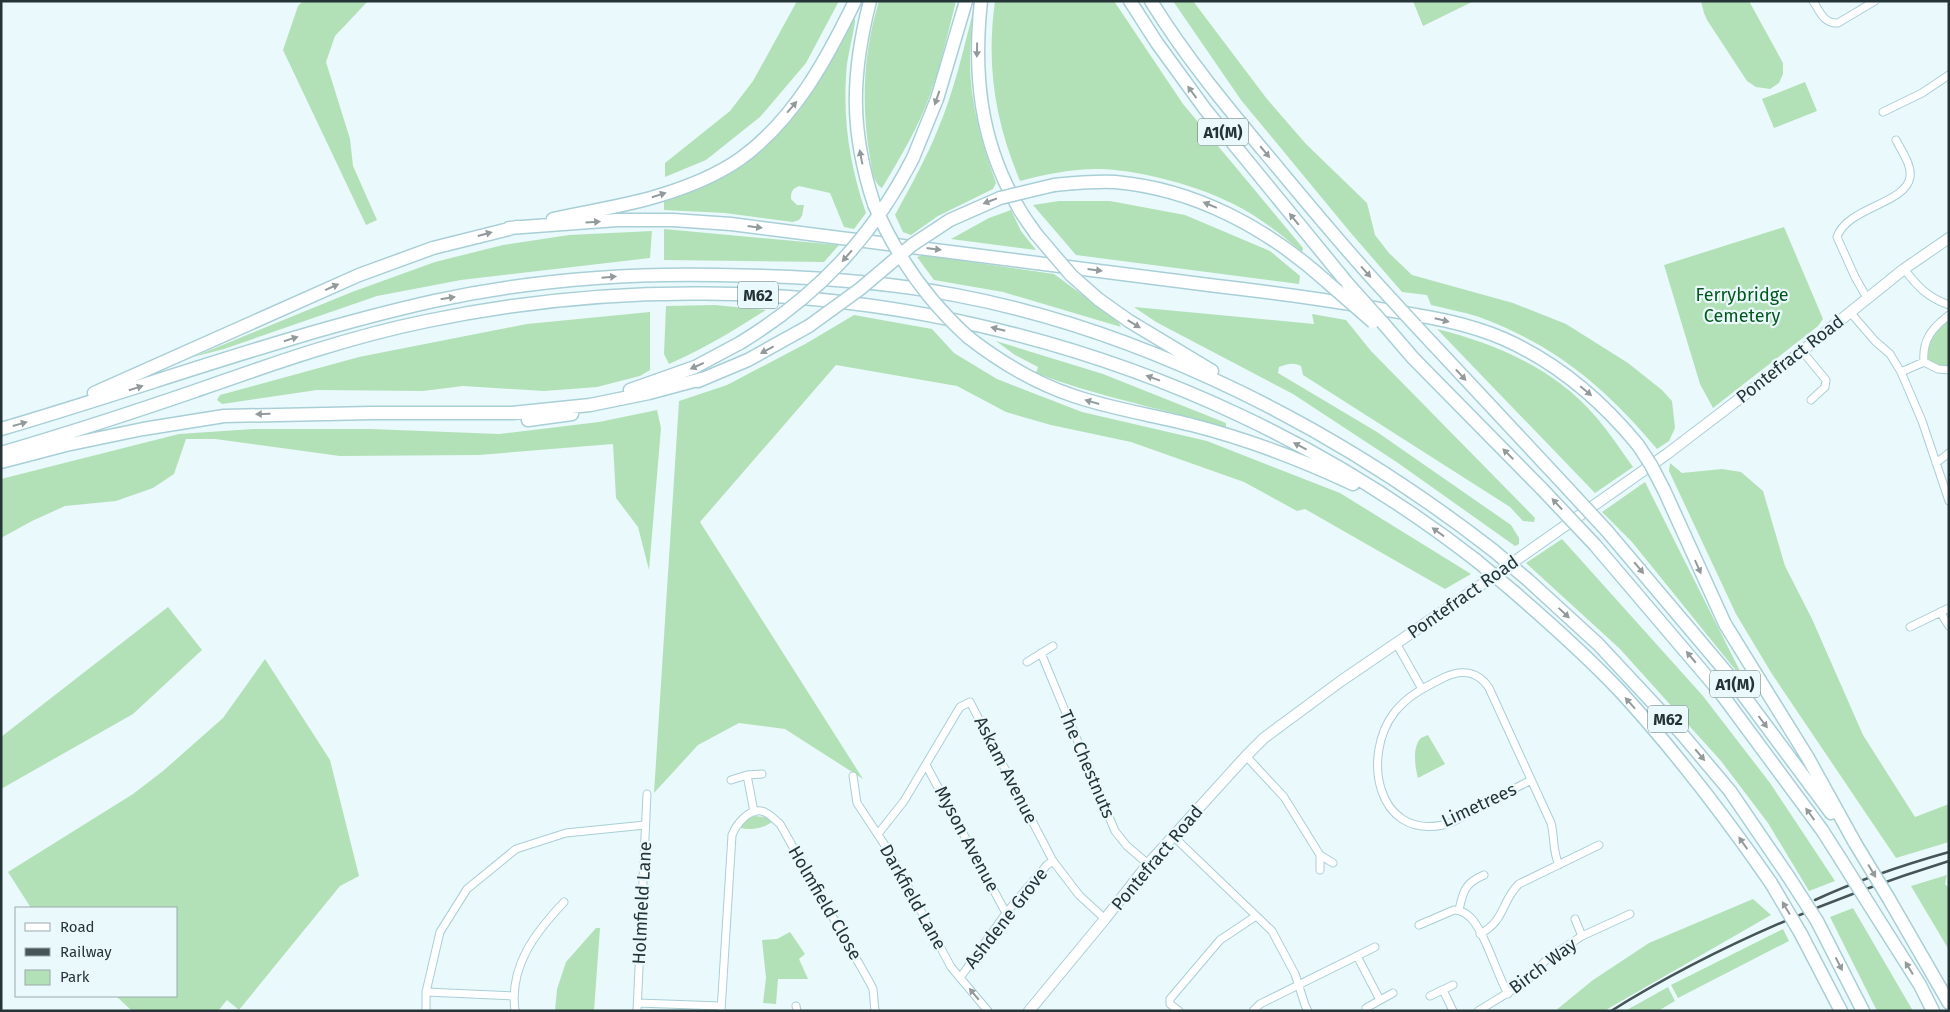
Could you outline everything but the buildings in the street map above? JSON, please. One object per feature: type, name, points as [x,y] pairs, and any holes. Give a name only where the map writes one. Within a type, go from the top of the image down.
[{"type":"highway","points":[[40,418],[359,275],[433,248],[509,228],[660,195],[708,177],[740,159],[762,140],[800,98],[833,46],[855,1]]},
{"type":"highway","points":[[870,1],[858,55],[855,105],[861,155],[874,204],[891,241],[913,276],[938,309],[968,337],[1007,365],[1058,390],[1096,403],[1193,425],[1224,435],[1337,477],[1407,511]]},
{"type":"highway","points":[[554,408],[604,397],[658,381],[695,367],[740,343],[793,307],[840,264],[881,214],[913,158],[938,98],[966,1]]},
{"type":"highway","points":[[981,1],[977,64],[981,103],[988,137],[1002,177],[1036,234],[1059,262],[1098,299],[1129,321],[1284,416]]},
{"type":"highway","name":"A1(M)","points":[[1130,1],[1157,43],[1205,109],[1378,322],[1595,545],[1720,692],[1822,830],[1920,985],[1933,1011]]},
{"type":"highway","name":"A1(M)","points":[[1151,1],[1166,26],[1217,94],[1350,254],[1607,531],[1727,673],[1855,843],[1949,1003]]},
{"type":"highway","points":[[302,414],[445,421],[533,420],[581,413],[666,394],[748,360],[809,326],[860,289],[912,245],[950,220],[1000,198],[1054,185],[1084,182],[1113,182],[1172,192],[1228,213],[1253,227],[1296,256],[1378,322]]},
{"type":"highway","points":[[509,228],[617,220],[673,220],[732,224],[1289,295],[1434,318],[1480,330],[1503,339],[1547,362],[1568,376],[1600,402],[1638,445],[1651,464],[1664,490],[1725,624],[1808,758],[1855,843]]},
{"type":"highway","name":"M62","points":[[1,429],[309,333],[436,300],[544,284],[616,277],[693,274],[783,276],[870,282],[952,294],[1062,321],[1188,367],[1284,416],[1387,475],[1445,513],[1528,580],[1598,644],[1682,734],[1730,791],[1817,921],[1863,1011]]},
{"type":"highway","name":"M62","points":[[1,453],[344,342],[429,320],[498,308],[582,298],[644,293],[726,293],[826,299],[908,311],[994,328],[1083,354],[1169,384],[1244,417],[1330,462],[1407,511],[1477,561],[1514,592],[1584,654],[1655,730],[1694,777],[1771,883],[1801,934],[1841,1011]]},
{"type":"highway","points":[[1,462],[170,423],[214,417],[302,414],[494,414],[590,405],[631,397],[705,378]]},
{"type":"highway","points":[[1,469],[95,440]]},
{"type":"street","points":[[1813,1],[1824,19],[1832,24],[1838,23],[1875,1]]},
{"type":"street","points":[[1883,112],[1922,93],[1949,75]]},
{"type":"street","points":[[1867,298],[1855,277],[1838,237],[1840,228],[1848,221],[1904,190],[1910,176],[1908,164],[1896,140]]},
{"type":"street","name":"Pontefract Road","points":[[1029,1011],[1148,864],[1246,756],[1282,723],[1667,454],[1802,351],[1904,269],[1949,238]]},
{"type":"street","points":[[1904,269],[1920,289],[1936,300],[1949,305]]},
{"type":"street","points":[[1850,312],[1875,342],[1890,354],[1902,372],[1922,421],[1949,501]]},
{"type":"street","points":[[1924,362],[1923,352],[1926,340],[1937,324],[1949,315]]},
{"type":"street","points":[[1802,351],[1826,380],[1824,387],[1811,400]]},
{"type":"street","points":[[1902,372],[1924,362]]},
{"type":"street","points":[[1924,362],[1938,369],[1949,370]]},
{"type":"street","points":[[1936,463],[1949,453]]},
{"type":"street","points":[[1910,627],[1949,608]]},
{"type":"street","points":[[1940,612],[1949,626]]},
{"type":"street","points":[[1396,643],[1422,689]]},
{"type":"street","points":[[1026,662],[1053,646]]},
{"type":"street","name":"The Chestnuts","points":[[1041,653],[1115,831],[1127,846],[1148,864]]},
{"type":"street","name":"Limetrees","points":[[1531,780],[1445,825],[1426,826],[1414,824],[1398,817],[1387,803],[1380,783],[1377,766],[1380,743],[1384,730],[1393,714],[1409,697],[1422,689],[1458,672],[1467,672],[1484,681],[1548,815],[1553,832],[1553,848],[1559,865]]},
{"type":"street","name":"Askam Avenue","points":[[878,834],[904,801],[960,707],[970,702],[1054,861],[1079,895],[1105,919]]},
{"type":"street","points":[[1246,756],[1284,798],[1320,855],[1333,862]]},
{"type":"street","name":"Myson Avenue","points":[[926,765],[1006,913]]},
{"type":"street","points":[[731,780],[747,775],[762,774]]},
{"type":"street","points":[[638,1003],[721,1008],[732,835],[741,820],[754,812],[747,775]]},
{"type":"street","name":"Darkfield Lane","points":[[853,776],[857,803],[890,854],[951,967],[988,1011]]},
{"type":"street","name":"Holmfield Lane","points":[[637,1011],[646,794]]},
{"type":"street","name":"Holmfield Close","points":[[754,812],[762,811],[780,824],[870,983],[875,1001],[875,1011]]},
{"type":"street","points":[[426,1011],[426,992],[440,932],[467,889],[516,849],[566,833],[645,825]]},
{"type":"street","points":[[1173,836],[1272,931],[1299,985],[1308,1011]]},
{"type":"street","points":[[1480,934],[1490,928],[1498,919],[1512,890],[1519,884],[1599,845]]},
{"type":"street","points":[[1320,855],[1320,870]]},
{"type":"street","name":"Ashdene Grove","points":[[960,978],[1006,913],[1047,864],[1054,861]]},
{"type":"street","points":[[1459,910],[1463,890],[1475,878],[1484,875]]},
{"type":"street","points":[[515,1011],[513,996],[521,964],[529,945],[542,925],[564,902]]},
{"type":"street","points":[[1419,925],[1454,910],[1459,910],[1473,920],[1508,994]]},
{"type":"street","name":"Birch Way","points":[[1478,1011],[1527,982],[1547,959],[1582,936],[1630,914]]},
{"type":"street","points":[[1179,1011],[1170,1004],[1170,999],[1220,940],[1256,916]]},
{"type":"street","name":"Birch Way","points":[[1575,919],[1582,936]]},
{"type":"street","points":[[1253,1011],[1260,1004],[1375,947]]},
{"type":"street","points":[[1357,956],[1380,1000]]},
{"type":"street","points":[[1430,996],[1454,985]]},
{"type":"street","points":[[1443,990],[1453,1011]]},
{"type":"street","points":[[426,992],[513,996]]},
{"type":"street","points":[[1366,1008],[1393,993]]},
{"type":"green space","points":[[303,1],[368,1],[335,36],[326,62],[350,139],[353,166],[377,220],[366,225],[283,50],[298,6]]},
{"type":"green space","points":[[797,1],[839,1],[806,63],[760,117],[706,160],[665,177],[665,163],[730,111],[753,81]]},
{"type":"green space","points":[[879,1],[956,1],[938,72],[930,95],[908,143],[882,188],[875,179],[871,166],[865,118],[867,60]]},
{"type":"green space","points":[[995,1],[1114,1],[1183,104],[1303,248],[1302,252],[1273,228],[1241,208],[1209,193],[1173,181],[1119,170],[1082,169],[1020,181],[1004,137],[995,93],[992,71],[992,25]]},
{"type":"green space","points":[[1173,1],[1193,1],[1267,99],[1306,144],[1367,203],[1375,235],[1389,253],[1412,275],[1513,303],[1566,324],[1628,363],[1662,390],[1672,401],[1675,428],[1669,441],[1657,449],[1598,387],[1577,370],[1532,341],[1479,317],[1431,305],[1427,295],[1402,292],[1241,100]]},
{"type":"green space","points":[[1413,1],[1474,1],[1423,26]]},
{"type":"green space","points":[[1701,1],[1749,1],[1783,63],[1783,74],[1779,83],[1770,89],[1756,87],[1747,81],[1707,20]]},
{"type":"green space","points":[[973,12],[970,62],[972,93],[986,153],[996,183],[993,189],[938,216],[911,235],[903,232],[895,215],[923,162],[944,115],[958,71]]},
{"type":"green space","points":[[852,19],[855,19],[855,22],[847,64],[846,121],[851,158],[866,213],[854,229],[844,227],[830,193],[799,186],[792,191],[791,199],[797,205],[804,205],[802,216],[799,220],[793,222],[725,213],[664,210],[664,198],[758,149]]},
{"type":"green space","points":[[1805,82],[1817,111],[1774,128],[1762,99]]},
{"type":"green space","points":[[1059,201],[1110,201],[1185,215],[1270,251],[1300,276],[1299,284],[1076,255],[1033,205]]},
{"type":"green space","points":[[1011,210],[1021,231],[1036,250],[951,239],[989,218]]},
{"type":"green space","name":"Ferrybridge Cemetery","points":[[1784,227],[1823,319],[1818,326],[1713,408],[1700,384],[1664,265]]},
{"type":"green space","points":[[664,229],[839,245],[824,262],[664,260]]},
{"type":"green space","points":[[652,231],[650,258],[461,280],[377,296],[224,349],[193,357],[352,292],[435,262],[503,245],[569,235]]},
{"type":"green space","points":[[923,255],[1054,274],[1118,321],[1121,327],[1003,292],[934,280],[917,257]]},
{"type":"green space","points":[[715,305],[766,310],[707,346],[669,364],[664,354],[666,306]]},
{"type":"green space","points":[[1134,307],[1314,324],[1312,314],[1346,320],[1371,351],[1535,518],[1534,522],[1523,521],[1510,507],[1303,375],[1301,366],[1290,364],[1279,367],[1278,373],[1377,432],[1511,525],[1519,538],[1519,544],[1515,546],[1398,463],[1293,394],[1156,322]]},
{"type":"green space","points":[[650,312],[650,370],[640,376],[597,387],[544,391],[463,386],[423,391],[317,390],[222,404],[217,400],[220,395],[359,357],[527,324]]},
{"type":"green space","points":[[854,315],[932,329],[954,353],[997,379],[1082,412],[1207,441],[1340,493],[1471,574],[1445,589],[1305,509],[1297,511],[1244,482],[1131,442],[1051,425],[1006,412],[957,386],[836,365],[700,522],[863,779],[785,729],[739,723],[698,745],[654,793],[679,401],[727,385],[807,343]]},
{"type":"green space","points":[[1949,315],[1949,370],[1924,362],[1926,339]]},
{"type":"green space","points":[[1437,329],[1481,342],[1503,351],[1524,361],[1562,385],[1596,417],[1633,467],[1595,493]]},
{"type":"green space","points":[[996,341],[1103,374],[1226,423],[1226,428],[1106,396],[1036,373],[1038,367],[1015,355]]},
{"type":"green space","points":[[657,410],[661,428],[649,570],[638,527],[616,498],[613,444],[479,455],[340,456],[215,439],[186,439],[174,474],[153,488],[116,501],[65,506],[1,538],[1,479],[179,434],[253,429],[371,429],[499,434],[599,422]]},
{"type":"green space","points":[[1670,463],[1682,473],[1722,469],[1741,472],[1763,491],[1785,566],[1812,619],[1863,735],[1915,817],[1949,804],[1949,842],[1896,858],[1772,674],[1736,614],[1669,471]]},
{"type":"green space","points":[[1645,482],[1746,683],[1632,542],[1602,512]]},
{"type":"green space","points":[[1562,539],[1703,696],[1770,783],[1835,881],[1809,891],[1768,823],[1721,761],[1620,649],[1526,563]]},
{"type":"green space","points":[[168,607],[202,650],[133,714],[1,789],[1,737]]},
{"type":"green space","points":[[265,659],[330,760],[359,876],[340,886],[239,1010],[227,1000],[218,1011],[132,1011],[117,997],[178,997],[178,907],[30,907],[8,872],[133,794],[163,771],[223,718]]},
{"type":"green space","points":[[1428,735],[1445,764],[1418,778],[1415,763],[1416,746],[1421,738]]},
{"type":"green space","points":[[755,816],[765,817],[772,822],[757,828],[740,828],[747,819]]},
{"type":"green space","points":[[1947,875],[1945,884],[1949,888],[1949,950],[1911,886]]},
{"type":"green space","points":[[1753,899],[1771,915],[1604,1011],[1555,1011],[1593,980],[1649,943]]},
{"type":"green space","points":[[1853,908],[1913,1011],[1877,1011],[1830,917]]},
{"type":"green space","points":[[596,928],[600,928],[594,1011],[555,1011],[557,989],[566,962]]},
{"type":"green space","points":[[1783,929],[1789,941],[1678,998],[1671,985]]},
{"type":"green space","points":[[790,932],[805,954],[799,959],[808,979],[778,979],[776,1004],[763,1003],[766,978],[762,940],[777,939]]},
{"type":"green space","points":[[1668,987],[1675,1001],[1658,1011],[1625,1011]]},
{"type":"railway","points":[[1815,900],[1881,873],[1949,852]]},
{"type":"railway","points":[[1611,1011],[1692,965],[1775,925],[1861,891],[1949,861]]}]
